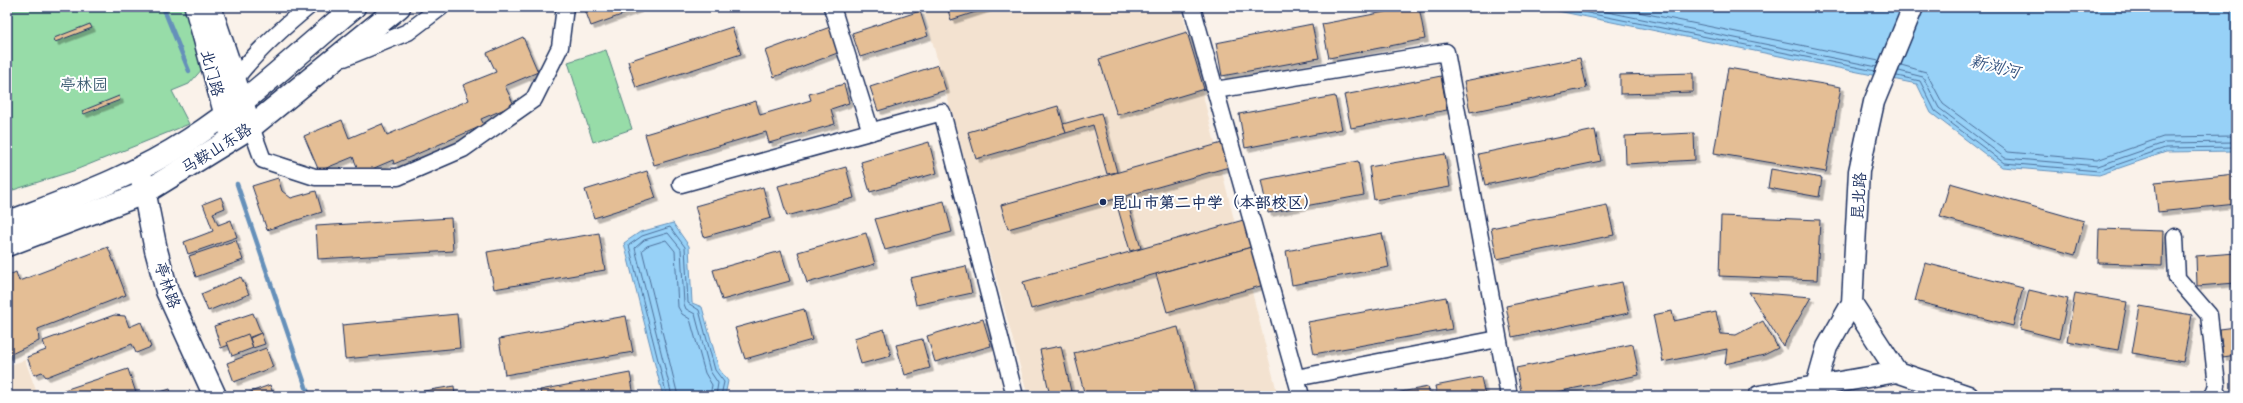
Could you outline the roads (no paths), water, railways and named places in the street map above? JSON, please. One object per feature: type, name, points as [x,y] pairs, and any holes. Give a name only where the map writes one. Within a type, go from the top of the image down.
[{"type":"main road","name":"北门路","points":[[196,7],[232,108]]},
{"type":"main road","points":[[210,7],[235,79],[232,108],[242,132]]},
{"type":"main road","name":"马鞍山东路","points":[[7,223],[92,190],[140,168],[189,140],[232,108],[354,7]]},
{"type":"main road","name":"马鞍山东路","points":[[7,245],[144,193],[242,132],[332,63],[399,7]]},
{"type":"main road","name":"亭林路","points":[[140,168],[144,193],[167,291],[214,396]]},
{"type":"street","points":[[235,79],[249,62],[283,27],[308,7]]},
{"type":"street","points":[[332,63],[408,32],[441,7]]},
{"type":"street","points":[[242,132],[263,160],[315,177],[398,177],[463,149],[534,99],[560,47],[565,7]]},
{"type":"street","points":[[832,7],[871,132]]},
{"type":"street","points":[[1192,7],[1301,396]]},
{"type":"street","name":"昆北路","points":[[1817,391],[1827,347],[1852,303],[1859,171],[1874,102],[1913,7]]},
{"type":"street","points":[[1216,90],[1446,52],[1509,396]]},
{"type":"street","points":[[681,184],[942,112],[1015,396]]},
{"type":"street","points":[[2175,237],[2177,278],[2209,315],[2217,385],[2213,396]]},
{"type":"street","points":[[1852,303],[1897,372]]},
{"type":"street","points":[[1296,378],[1498,339]]},
{"type":"street","points":[[1759,396],[1817,391],[1897,372],[1968,396]]},
{"type":"water","name":"新浏河","points":[[1538,7],[2236,7],[2236,151],[2166,152],[2099,175],[2002,167],[1931,113],[1917,84]]},
{"type":"water","points":[[673,223],[689,246],[692,303],[702,307],[719,369],[728,381],[725,396],[663,396],[624,243],[640,232]]},
{"type":"waterway","points":[[163,7],[189,71]]},
{"type":"waterway","points":[[237,184],[309,396]]},
{"type":"place","name":"昆山市第二中学（本部校区）","points":[[1103,202]]},
{"type":"park label","name":"亭林园","points":[[84,84]]}]
